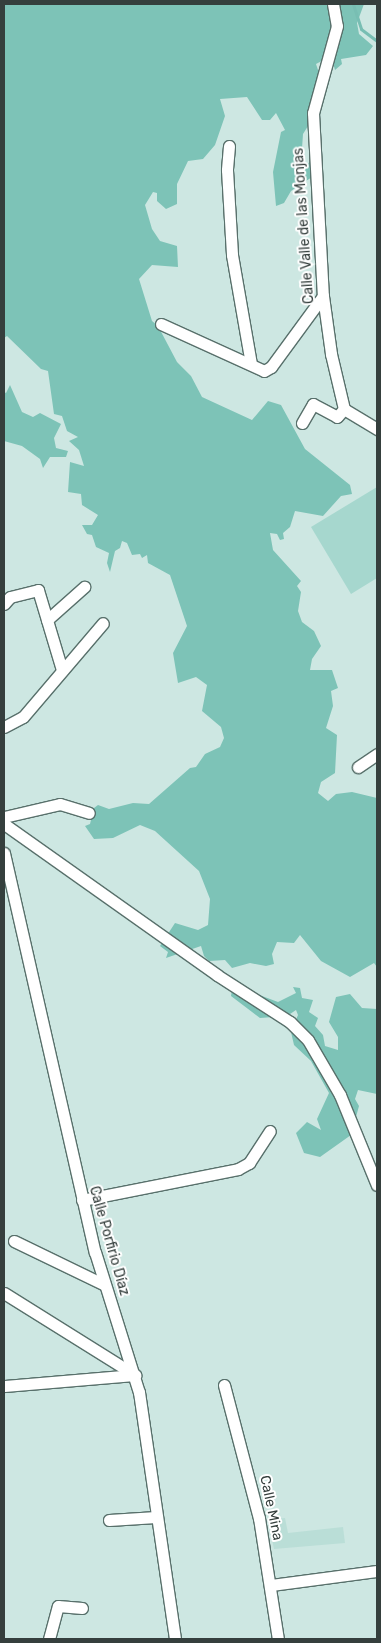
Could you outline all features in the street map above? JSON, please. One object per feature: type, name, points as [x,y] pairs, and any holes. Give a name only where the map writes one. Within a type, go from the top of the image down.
[{"type":"street","name":"Calle Valle de las Monjas","points":[[333,4],[336,33],[313,113],[323,296],[331,354],[344,409]]},
{"type":"street","points":[[229,146],[230,232],[251,364]]},
{"type":"street","points":[[161,324],[264,371],[271,367],[323,296]]},
{"type":"street","points":[[302,423],[313,404],[337,417],[344,409],[377,429]]},
{"type":"street","points":[[47,620],[84,587]]},
{"type":"street","points":[[4,604],[10,598],[38,590],[62,670]]},
{"type":"street","points":[[4,727],[23,717],[103,623]]},
{"type":"street","points":[[358,767],[377,754]]},
{"type":"street","points":[[4,817],[60,804],[89,813]]},
{"type":"street","points":[[4,824],[217,974],[290,1022],[308,1040],[326,1065],[377,1185]]},
{"type":"street","name":"Calle Porfirio Díaz","points":[[4,853],[82,1200],[103,1284],[135,1375],[175,1639]]},
{"type":"street","points":[[82,1200],[238,1169],[249,1163],[270,1131]]},
{"type":"street","points":[[14,1241],[103,1284]]},
{"type":"street","points":[[4,1293],[135,1375]]},
{"type":"street","points":[[4,1386],[135,1375]]},
{"type":"street","name":"Calle Mina","points":[[224,1385],[259,1518],[272,1585],[278,1639]]},
{"type":"street","points":[[109,1520],[156,1516]]},
{"type":"street","points":[[272,1585],[377,1571]]},
{"type":"street","points":[[49,1639],[58,1606],[82,1608]]},
{"type":"shaded area","points":[[377,487],[377,578],[351,594],[311,527]]},
{"type":"shaded area","points":[[285,1518],[288,1533],[343,1527],[345,1543],[274,1549],[268,1520]]},
{"type":"green space","points":[[4,4],[364,4],[357,23],[359,34],[373,46],[366,55],[341,59],[342,64],[335,70],[331,56],[316,64],[320,76],[318,110],[303,134],[301,163],[305,167],[312,159],[312,177],[291,191],[284,203],[276,206],[273,172],[281,132],[285,130],[276,113],[270,120],[262,120],[247,97],[220,99],[225,116],[215,145],[203,159],[188,161],[177,184],[177,204],[166,209],[157,201],[157,193],[153,192],[145,205],[152,229],[160,241],[177,246],[178,267],[152,265],[139,279],[152,321],[158,326],[177,362],[191,376],[202,397],[252,420],[268,401],[281,405],[305,449],[350,485],[352,494],[341,496],[323,516],[295,511],[290,527],[283,533],[284,539],[280,540],[277,534],[270,533],[273,550],[301,581],[297,586],[301,592],[298,611],[302,622],[314,631],[321,646],[312,659],[310,670],[332,670],[338,688],[331,691],[333,706],[326,728],[337,735],[335,773],[321,782],[318,793],[328,801],[336,794],[352,792],[377,798],[377,967],[374,963],[350,977],[321,961],[300,935],[294,943],[277,942],[272,954],[274,964],[266,966],[250,963],[232,968],[225,960],[209,961],[204,956],[201,946],[166,958],[168,952],[160,946],[175,923],[198,930],[208,925],[210,899],[199,871],[155,831],[140,825],[113,838],[94,839],[85,826],[90,824],[94,808],[98,805],[109,809],[133,803],[149,804],[190,768],[196,767],[205,754],[220,747],[224,738],[221,727],[202,711],[207,685],[196,677],[178,683],[173,653],[187,626],[170,575],[148,563],[147,555],[142,558],[140,554],[132,555],[127,543],[122,541],[120,548],[115,551],[110,572],[107,563],[109,553],[96,547],[92,535],[87,534],[82,525],[92,525],[98,515],[82,505],[81,494],[68,492],[70,462],[84,466],[79,450],[69,441],[78,437],[67,431],[62,416],[54,414],[48,371],[41,369],[7,336],[4,338]]},
{"type":"green space","points":[[10,385],[22,412],[33,417],[40,413],[61,424],[54,438],[56,448],[68,451],[66,457],[50,457],[43,468],[40,459],[22,446],[4,441],[4,392],[6,393]]},
{"type":"green space","points":[[293,987],[300,988],[302,998],[313,1000],[309,1012],[318,1018],[315,1026],[323,1035],[325,1046],[338,1050],[338,1037],[329,1022],[336,997],[350,994],[362,1008],[377,1009],[377,1094],[358,1090],[355,1099],[359,1106],[351,1135],[320,1157],[304,1153],[296,1133],[307,1122],[321,1130],[317,1119],[329,1093],[311,1061],[294,1045],[291,1032],[298,1015],[296,1010],[287,1016],[260,1018],[231,996],[232,990],[246,990],[278,1002],[296,993]]},
{"type":"waterway","points":[[353,4],[361,29],[377,41]]}]
